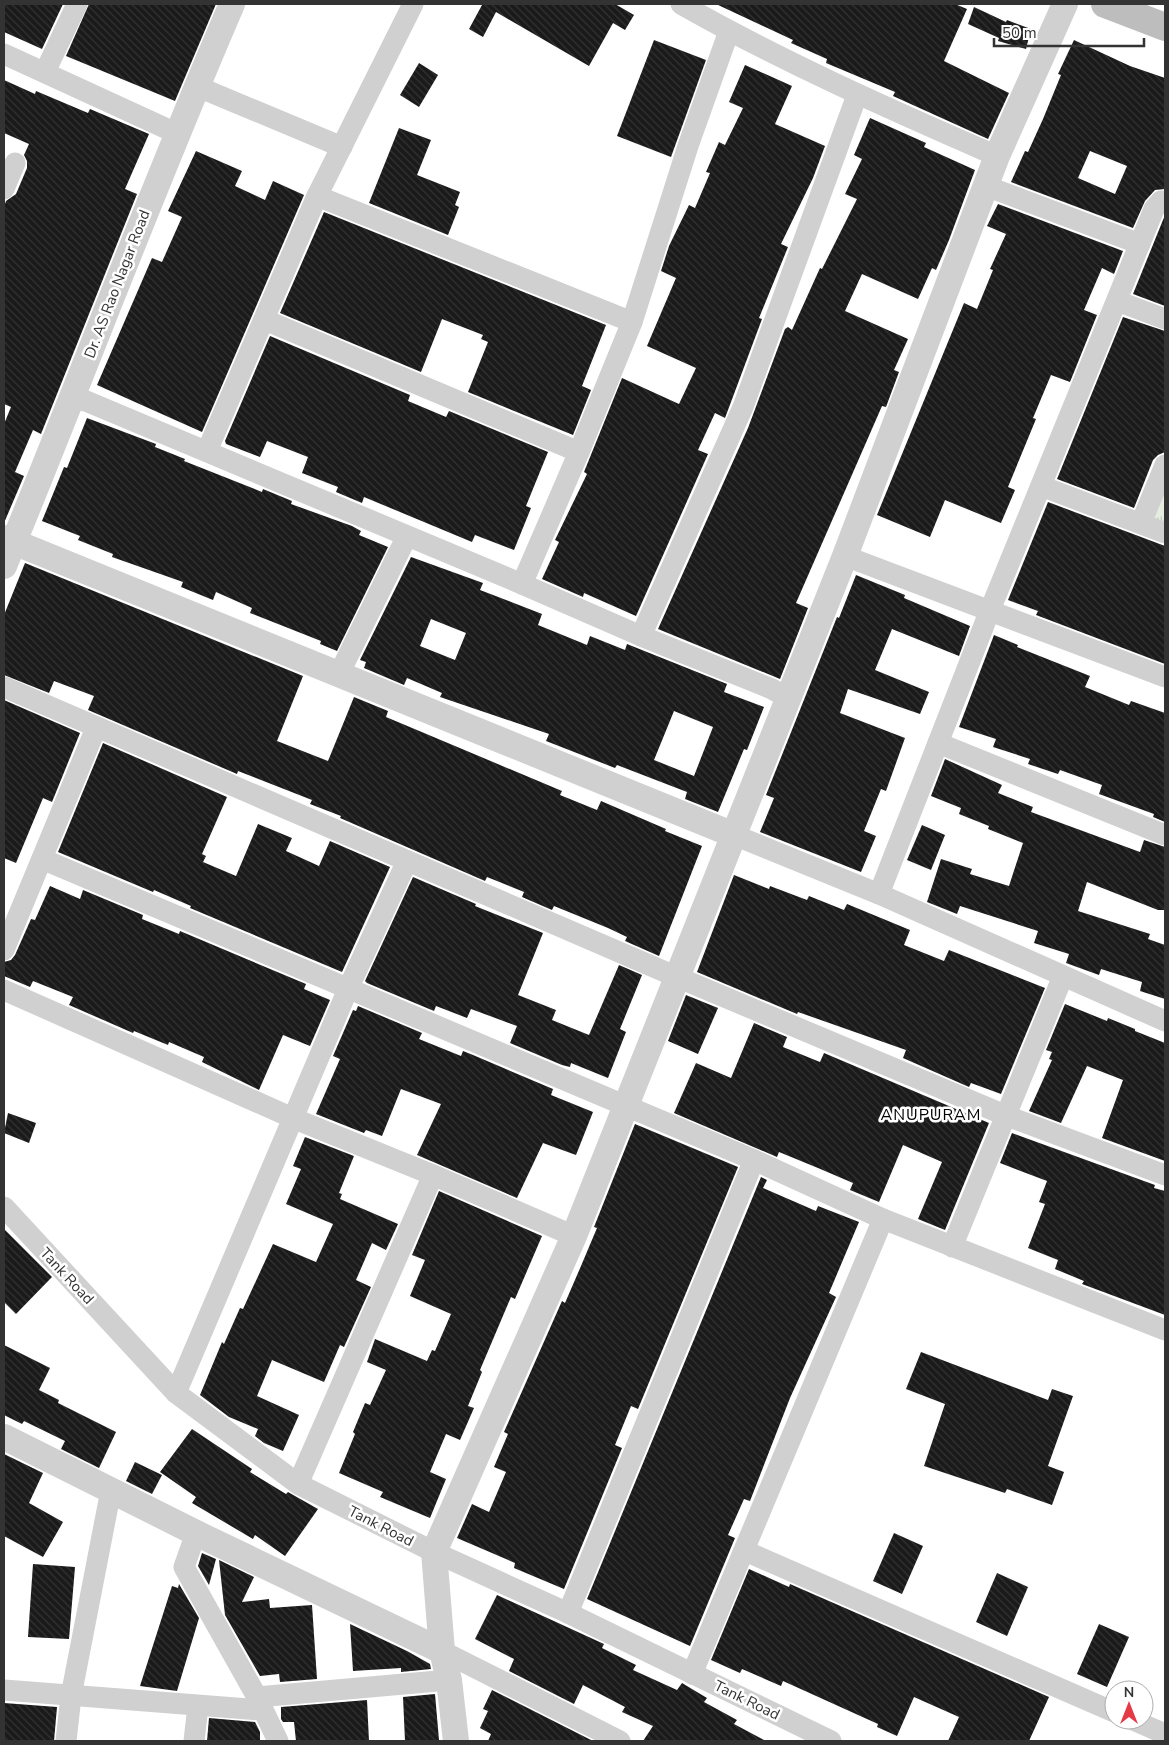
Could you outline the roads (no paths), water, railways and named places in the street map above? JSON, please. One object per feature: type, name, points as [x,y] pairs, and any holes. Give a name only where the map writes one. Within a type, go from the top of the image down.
[{"type":"main road","points":[[1105,4],[1165,27]]},
{"type":"street","points":[[45,72],[77,4]]},
{"type":"street","name":"Dr. AS Rao Nagar Road","points":[[4,566],[9,540],[72,399],[176,133],[232,4]]},
{"type":"street","points":[[207,451],[317,196],[413,4]]},
{"type":"street","points":[[681,4],[729,31],[857,95],[997,156]]},
{"type":"street","points":[[456,1741],[449,1680],[442,1650],[434,1552],[574,1236],[845,556],[997,156],[1065,4]]},
{"type":"street","points":[[522,584],[632,322],[688,146],[729,31]]},
{"type":"street","points":[[4,54],[176,133]]},
{"type":"street","points":[[196,86],[342,147]]},
{"type":"street","points":[[641,636],[743,407],[857,95]]},
{"type":"street","points":[[4,189],[14,163]]},
{"type":"street","points":[[986,186],[1140,244]]},
{"type":"street","points":[[317,196],[632,322]]},
{"type":"street","points":[[879,894],[990,610],[1154,209],[1161,201],[1165,201]]},
{"type":"street","points":[[1117,300],[1165,318]]},
{"type":"street","points":[[265,320],[579,452]]},
{"type":"street","points":[[72,399],[86,401],[207,451],[641,636],[772,689],[788,698]]},
{"type":"street","points":[[1141,523],[1165,465]]},
{"type":"street","points":[[1041,486],[1165,533]]},
{"type":"street","points":[[339,674],[407,536]]},
{"type":"street","points":[[9,540],[879,894],[1165,1021]]},
{"type":"street","points":[[845,556],[1165,677]]},
{"type":"street","points":[[4,687],[677,977],[1008,1116],[1165,1176]]},
{"type":"street","points":[[4,950],[96,728]]},
{"type":"street","points":[[938,743],[1165,835]]},
{"type":"street","points":[[42,859],[754,1160],[883,1220],[1165,1330]]},
{"type":"street","points":[[176,1393],[295,1119],[348,989],[407,861]]},
{"type":"street","points":[[952,1247],[1008,1116],[1062,976]]},
{"type":"street","points":[[4,990],[295,1119],[433,1175],[574,1236]]},
{"type":"street","points":[[568,1613],[754,1160]]},
{"type":"street","points":[[298,1484],[433,1175]]},
{"type":"street","name":"Tank Road","points":[[4,1208],[176,1393],[298,1484],[434,1552],[568,1613],[831,1741]]},
{"type":"street","points":[[692,1674],[883,1220]]},
{"type":"street","points":[[4,1437],[196,1533],[442,1650],[620,1741]]},
{"type":"street","points":[[66,1741],[71,1696],[111,1490]]},
{"type":"street","points":[[196,1533],[184,1567],[278,1741]]},
{"type":"street","points":[[745,1551],[1104,1708]]},
{"type":"street","points":[[4,1690],[198,1706],[259,1704],[449,1680]]},
{"type":"street","points":[[194,1741],[198,1706]]},
{"type":"district","name":"ANUPURAM","points":[[931,1114]]}]
